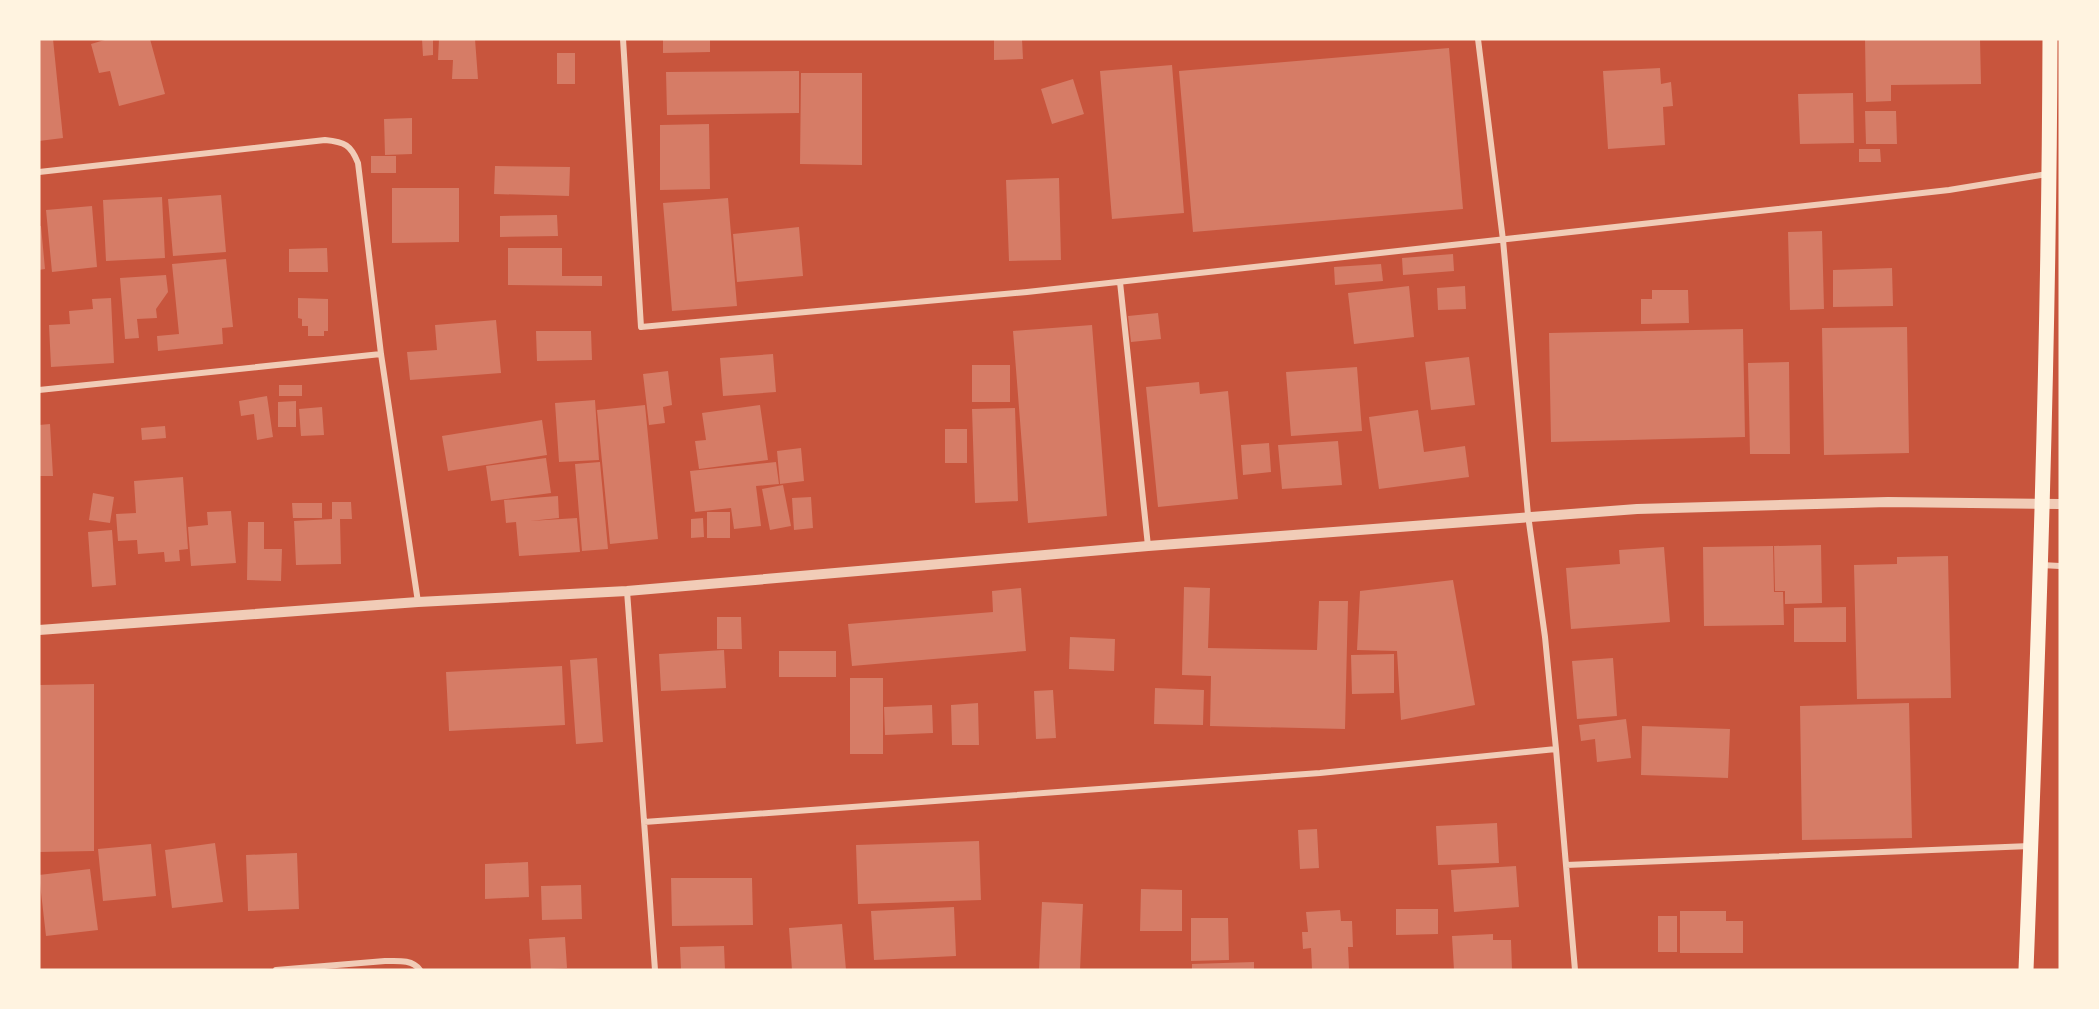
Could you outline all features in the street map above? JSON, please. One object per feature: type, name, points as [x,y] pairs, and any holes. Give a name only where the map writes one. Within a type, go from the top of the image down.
[{"type":"main road","points":[[2026,970],[2043,503],[2050,174],[2050,39]]},
{"type":"street","points":[[623,39],[641,327],[1120,282],[1904,195],[2050,174]]},
{"type":"street","points":[[1478,39],[1503,240],[1528,515],[1545,637],[1575,970]]},
{"type":"street","points":[[39,172],[325,140],[340,142],[353,149],[358,163],[381,354],[418,602]]},
{"type":"street","points":[[1120,282],[1148,546]]},
{"type":"street","points":[[39,390],[381,354]]},
{"type":"street","points":[[39,630],[418,602],[627,591],[1148,546],[1637,508],[1888,502],[2060,504]]},
{"type":"street","points":[[2040,565],[2060,566]]},
{"type":"street","points":[[627,591],[656,970]]},
{"type":"street","points":[[644,822],[1320,772],[1556,749]]},
{"type":"street","points":[[1566,865],[2031,846]]},
{"type":"street","points":[[276,970],[385,961],[403,961],[418,968]]},
{"type":"building","points":[[39,39],[53,39],[63,138],[39,141]]},
{"type":"building","points":[[108,39],[150,39],[165,94],[119,106],[110,71],[99,73],[91,44]]},
{"type":"building","points":[[422,39],[433,39],[433,55],[423,56]]},
{"type":"building","points":[[439,39],[475,39],[478,79],[452,79],[453,60],[438,60]]},
{"type":"building","points":[[663,39],[710,39],[710,52],[663,53]]},
{"type":"building","points":[[994,39],[1022,39],[1023,59],[994,60]]},
{"type":"building","points":[[1865,39],[1980,39],[1981,84],[1891,85],[1891,101],[1866,102]]},
{"type":"building","points":[[1449,48],[1463,209],[1193,232],[1179,71]]},
{"type":"building","points":[[557,53],[575,53],[575,84],[557,84]]},
{"type":"building","points":[[1172,65],[1184,213],[1112,219],[1100,71]]},
{"type":"building","points":[[1660,68],[1661,84],[1671,82],[1673,106],[1663,107],[1665,145],[1608,149],[1603,71]]},
{"type":"building","points":[[799,71],[799,113],[667,115],[666,72]]},
{"type":"building","points":[[801,73],[862,73],[862,165],[800,164]]},
{"type":"building","points":[[1073,79],[1084,114],[1052,124],[1041,89]]},
{"type":"building","points":[[1853,93],[1854,143],[1800,144],[1798,94]]},
{"type":"building","points":[[1865,111],[1896,111],[1897,144],[1866,144]]},
{"type":"building","points":[[412,118],[412,154],[385,155],[384,119]]},
{"type":"building","points":[[709,124],[710,189],[660,190],[660,125]]},
{"type":"building","points":[[1859,149],[1880,149],[1881,162],[1859,162]]},
{"type":"building","points":[[371,156],[396,156],[396,173],[371,173]]},
{"type":"building","points":[[495,166],[570,167],[569,196],[494,194]]},
{"type":"building","points":[[1059,178],[1061,260],[1009,261],[1006,180]]},
{"type":"building","points":[[392,188],[459,188],[459,242],[392,243]]},
{"type":"building","points":[[221,195],[226,252],[173,256],[168,199]]},
{"type":"building","points":[[162,197],[165,258],[106,261],[103,200]]},
{"type":"building","points":[[728,198],[737,306],[672,311],[663,203]]},
{"type":"building","points":[[92,206],[97,267],[52,272],[46,210]]},
{"type":"building","points":[[557,215],[558,236],[500,237],[500,216]]},
{"type":"building","points":[[39,226],[41,226],[45,269],[39,270]]},
{"type":"building","points":[[799,227],[803,276],[737,282],[733,234]]},
{"type":"building","points":[[1822,231],[1824,309],[1790,310],[1788,232]]},
{"type":"building","points":[[327,248],[328,272],[289,272],[289,249]]},
{"type":"building","points":[[508,248],[562,248],[562,276],[602,276],[602,286],[508,285]]},
{"type":"building","points":[[1453,254],[1454,271],[1403,275],[1402,258]]},
{"type":"building","points":[[226,259],[233,327],[222,328],[223,344],[158,351],[157,336],[179,334],[172,264]]},
{"type":"building","points":[[1381,264],[1383,281],[1335,285],[1334,267]]},
{"type":"building","points":[[1892,268],[1893,306],[1833,307],[1833,270]]},
{"type":"building","points":[[166,275],[168,292],[156,309],[157,318],[137,319],[139,338],[125,339],[120,278]]},
{"type":"building","points":[[1409,286],[1414,337],[1354,344],[1348,293]]},
{"type":"building","points":[[1465,286],[1466,309],[1438,310],[1437,288]]},
{"type":"building","points":[[1652,290],[1688,290],[1689,323],[1641,324],[1641,299],[1652,299]]},
{"type":"building","points":[[111,298],[114,363],[51,367],[49,325],[70,324],[69,311],[93,309],[92,299]]},
{"type":"building","points":[[298,298],[328,299],[328,331],[324,331],[324,336],[308,336],[308,326],[302,326],[302,319],[298,318]]},
{"type":"building","points":[[1158,313],[1161,339],[1131,342],[1128,316]]},
{"type":"building","points":[[496,320],[501,373],[410,380],[407,352],[437,350],[435,325]]},
{"type":"building","points":[[1092,325],[1107,516],[1028,523],[1013,331]]},
{"type":"building","points":[[1907,327],[1909,453],[1824,455],[1822,328]]},
{"type":"building","points":[[1743,329],[1745,437],[1551,442],[1549,333]]},
{"type":"building","points":[[536,331],[591,331],[592,360],[537,361]]},
{"type":"building","points":[[773,354],[776,392],[723,396],[720,358]]},
{"type":"building","points":[[1469,357],[1475,405],[1431,410],[1425,362]]},
{"type":"building","points":[[1789,362],[1790,454],[1750,454],[1748,363]]},
{"type":"building","points":[[972,365],[1010,365],[1010,402],[972,402]]},
{"type":"building","points":[[1357,367],[1362,431],[1291,436],[1286,372]]},
{"type":"building","points":[[668,371],[672,405],[663,407],[665,423],[649,425],[643,374]]},
{"type":"building","points":[[1199,382],[1200,394],[1228,391],[1238,499],[1158,507],[1146,387]]},
{"type":"building","points":[[279,385],[302,385],[302,396],[279,396]]},
{"type":"building","points":[[267,396],[273,437],[257,440],[254,414],[241,416],[239,401]]},
{"type":"building","points":[[595,400],[599,460],[559,462],[555,403]]},
{"type":"building","points":[[296,401],[296,427],[278,427],[278,402]]},
{"type":"building","points":[[645,405],[658,539],[610,544],[597,410]]},
{"type":"building","points":[[760,405],[768,460],[699,469],[695,441],[706,440],[702,413]]},
{"type":"building","points":[[322,407],[324,435],[301,436],[299,409]]},
{"type":"building","points":[[1015,408],[1018,501],[975,503],[972,409]]},
{"type":"building","points":[[1418,410],[1424,452],[1465,446],[1469,477],[1379,489],[1369,417]]},
{"type":"building","points":[[542,420],[547,455],[448,471],[442,436]]},
{"type":"building","points":[[50,424],[53,476],[39,476],[39,425]]},
{"type":"building","points":[[165,426],[166,438],[142,440],[141,428]]},
{"type":"building","points":[[945,429],[967,429],[967,463],[945,463]]},
{"type":"building","points":[[1338,441],[1342,485],[1282,489],[1278,445]]},
{"type":"building","points":[[1269,443],[1271,472],[1243,475],[1241,445]]},
{"type":"building","points":[[801,448],[804,481],[780,484],[777,451]]},
{"type":"building","points":[[546,458],[551,493],[491,501],[486,466]]},
{"type":"building","points":[[600,462],[608,549],[582,551],[575,464]]},
{"type":"building","points":[[776,462],[779,484],[756,486],[761,526],[734,529],[731,508],[695,512],[690,471]]},
{"type":"building","points":[[183,477],[188,549],[179,550],[180,561],[165,562],[164,552],[138,554],[137,540],[118,541],[116,514],[136,513],[134,481]]},
{"type":"building","points":[[783,485],[791,526],[770,530],[762,489]]},
{"type":"building","points":[[93,493],[114,497],[110,523],[89,520]]},
{"type":"building","points":[[558,496],[559,518],[530,521],[577,518],[580,552],[519,556],[516,522],[506,523],[504,500]]},
{"type":"building","points":[[811,497],[813,528],[794,530],[792,498]]},
{"type":"building","points":[[332,502],[351,502],[352,519],[340,519],[341,564],[296,565],[294,521],[332,519]]},
{"type":"building","points":[[292,503],[322,503],[322,518],[293,518]]},
{"type":"building","points":[[231,511],[236,563],[191,566],[188,527],[208,525],[207,512]]},
{"type":"building","points":[[707,512],[730,512],[730,538],[707,538]]},
{"type":"building","points":[[703,518],[704,537],[691,538],[691,519]]},
{"type":"building","points":[[248,522],[264,522],[264,549],[282,549],[281,581],[247,580]]},
{"type":"building","points":[[112,530],[116,585],[92,587],[88,532]]},
{"type":"building","points":[[1821,545],[1822,603],[1785,604],[1785,591],[1775,591],[1774,546]]},
{"type":"building","points":[[1773,546],[1774,592],[1783,592],[1784,625],[1704,626],[1703,547]]},
{"type":"building","points":[[1664,547],[1670,622],[1571,629],[1566,568],[1620,564],[1619,550]]},
{"type":"building","points":[[1948,556],[1951,698],[1857,699],[1854,565],[1897,564],[1897,557]]},
{"type":"building","points":[[1453,580],[1475,705],[1401,720],[1397,651],[1357,650],[1360,591]]},
{"type":"building","points":[[1184,587],[1210,588],[1208,648],[1317,650],[1319,601],[1348,601],[1345,729],[1210,726],[1211,676],[1182,675]]},
{"type":"building","points":[[1021,588],[1026,651],[852,666],[848,624],[993,612],[992,591]]},
{"type":"building","points":[[1846,607],[1846,642],[1794,642],[1794,608]]},
{"type":"building","points":[[717,617],[741,617],[742,649],[717,649]]},
{"type":"building","points":[[1070,637],[1115,639],[1114,671],[1069,669]]},
{"type":"building","points":[[724,650],[726,688],[661,691],[659,654]]},
{"type":"building","points":[[779,651],[836,651],[836,677],[779,677]]},
{"type":"building","points":[[1394,654],[1394,693],[1352,694],[1351,655]]},
{"type":"building","points":[[597,658],[603,742],[576,744],[570,660]]},
{"type":"building","points":[[1613,658],[1617,716],[1577,719],[1572,661]]},
{"type":"building","points":[[562,666],[565,725],[449,731],[446,672]]},
{"type":"building","points":[[850,678],[883,678],[883,754],[850,754]]},
{"type":"building","points":[[94,684],[94,851],[39,852],[39,685]]},
{"type":"building","points":[[1155,688],[1204,690],[1203,725],[1154,724]]},
{"type":"building","points":[[1053,690],[1056,738],[1036,739],[1034,691]]},
{"type":"building","points":[[978,703],[979,745],[952,745],[951,705]]},
{"type":"building","points":[[1909,703],[1912,838],[1802,840],[1800,706]]},
{"type":"building","points":[[932,705],[933,733],[885,735],[884,707]]},
{"type":"building","points":[[1626,719],[1631,758],[1597,762],[1595,739],[1581,741],[1579,725]]},
{"type":"building","points":[[1642,726],[1730,729],[1728,778],[1641,775]]},
{"type":"building","points":[[1497,823],[1499,863],[1438,865],[1436,826]]},
{"type":"building","points":[[1317,829],[1319,868],[1300,869],[1298,830]]},
{"type":"building","points":[[979,841],[981,900],[858,904],[856,845]]},
{"type":"building","points":[[215,843],[223,902],[172,908],[165,850]]},
{"type":"building","points":[[151,844],[156,896],[103,901],[98,849]]},
{"type":"building","points":[[297,853],[299,909],[248,911],[246,855]]},
{"type":"building","points":[[528,862],[529,897],[485,899],[485,864]]},
{"type":"building","points":[[1516,866],[1519,907],[1454,912],[1451,870]]},
{"type":"building","points":[[90,869],[98,930],[46,936],[39,875]]},
{"type":"building","points":[[671,878],[752,878],[753,925],[672,926]]},
{"type":"building","points":[[581,885],[582,919],[542,920],[541,886]]},
{"type":"building","points":[[1141,889],[1182,890],[1182,931],[1140,931]]},
{"type":"building","points":[[1042,902],[1083,904],[1080,970],[1039,970]]},
{"type":"building","points":[[954,907],[956,956],[874,960],[871,911]]},
{"type":"building","points":[[1396,909],[1438,909],[1438,934],[1396,935]]},
{"type":"building","points":[[1340,910],[1341,921],[1352,921],[1353,947],[1348,947],[1349,969],[1312,969],[1311,948],[1303,949],[1302,932],[1308,932],[1306,912]]},
{"type":"building","points":[[1680,911],[1726,911],[1726,921],[1743,921],[1743,953],[1680,953]]},
{"type":"building","points":[[1658,916],[1677,916],[1677,952],[1658,952]]},
{"type":"building","points":[[1191,918],[1228,918],[1229,960],[1191,961]]},
{"type":"building","points":[[842,924],[846,970],[792,970],[789,928]]},
{"type":"building","points":[[1493,934],[1493,940],[1511,940],[1512,970],[1454,970],[1452,936]]},
{"type":"building","points":[[565,937],[567,968],[531,970],[529,939]]},
{"type":"building","points":[[724,946],[725,970],[681,970],[680,947]]},
{"type":"building","points":[[1254,962],[1254,970],[1192,970],[1192,964]]}]
